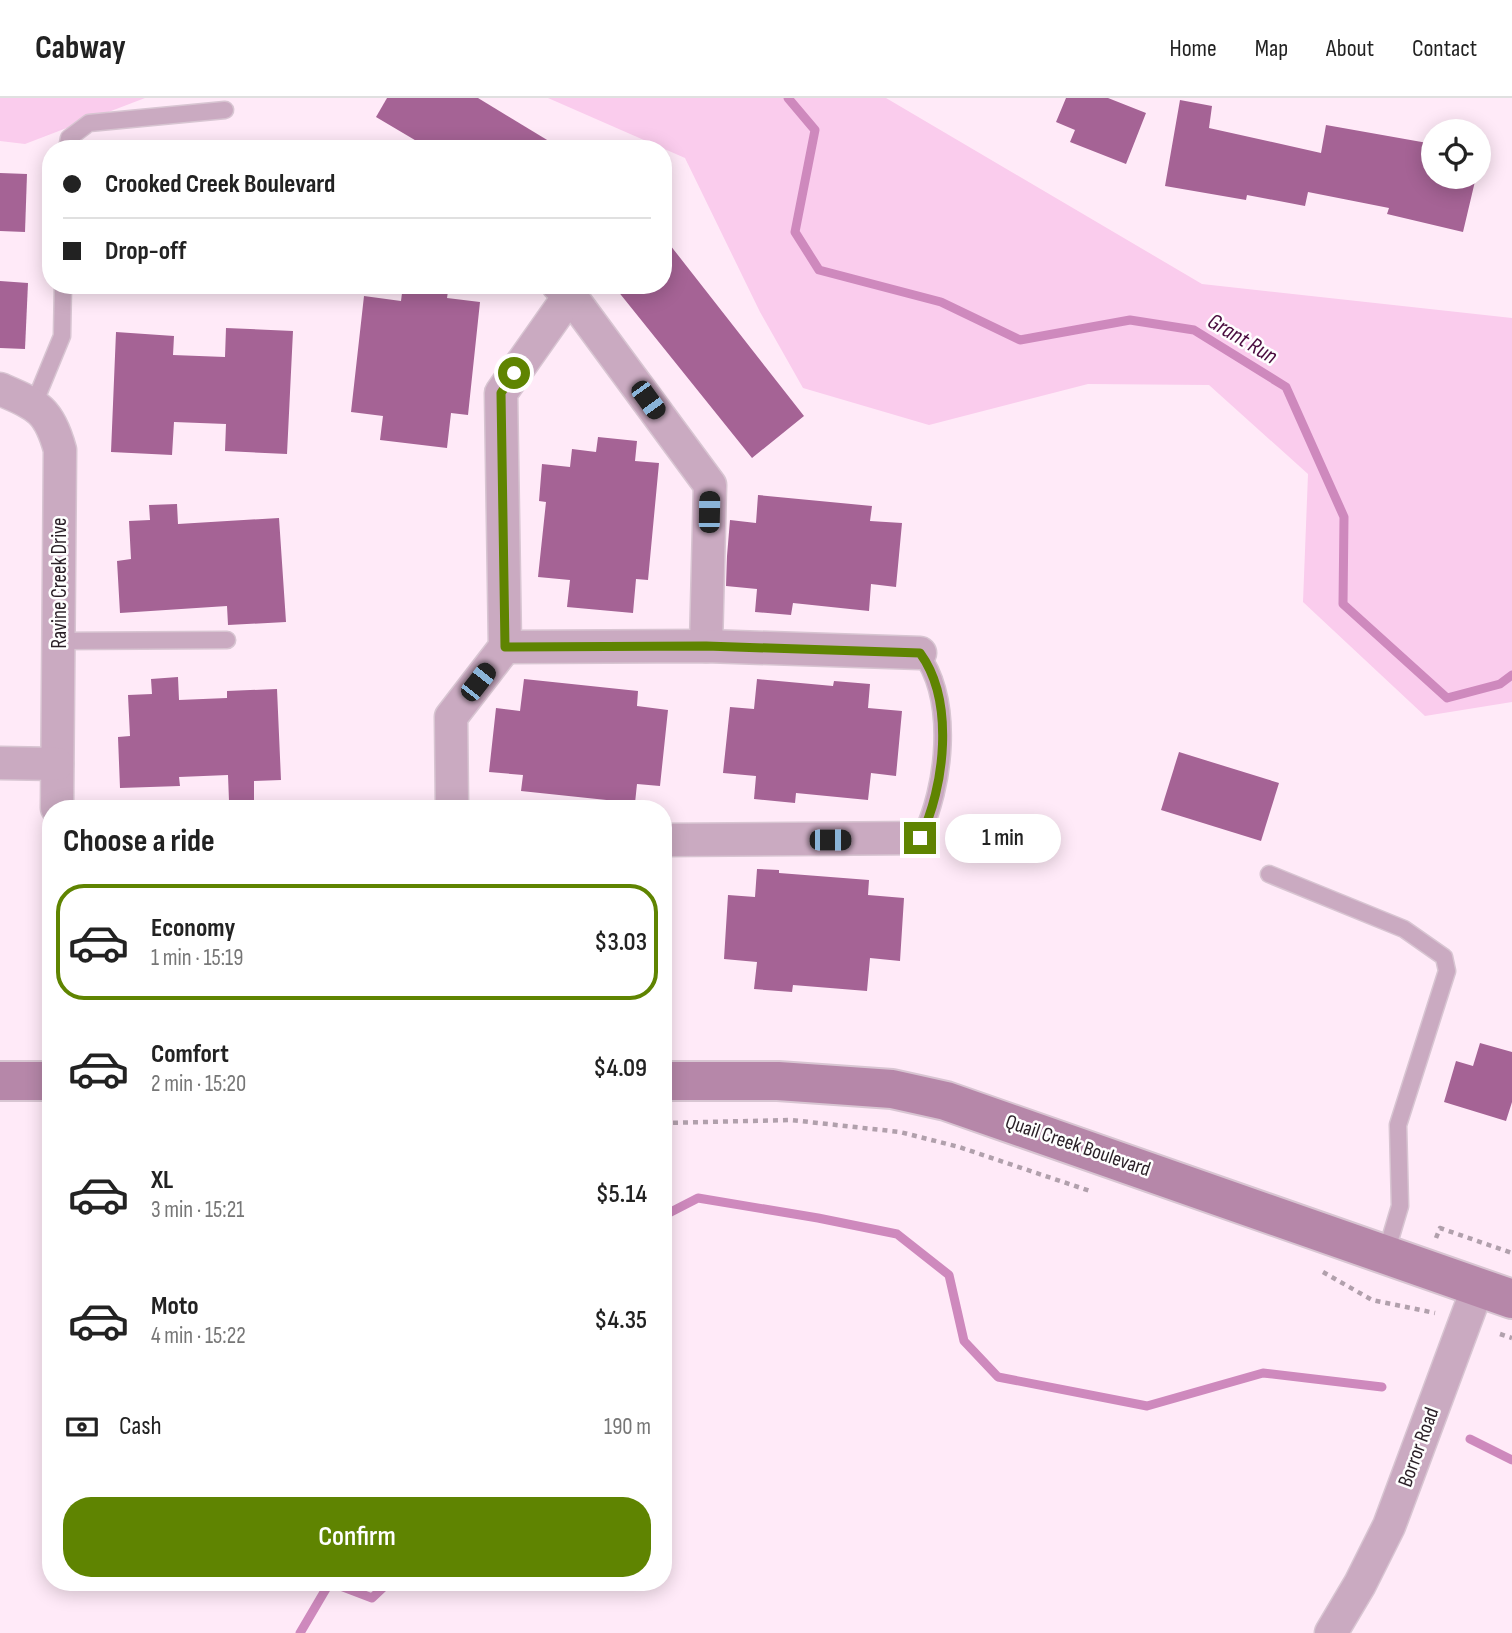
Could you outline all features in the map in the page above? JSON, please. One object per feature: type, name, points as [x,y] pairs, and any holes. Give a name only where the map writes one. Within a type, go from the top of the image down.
[{"type":"street","points":[[452,800],[452,717],[505,647],[501,393],[562,294]]},
{"type":"street","points":[[567,294],[710,485],[706,646]]},
{"type":"street","name":"Ravine Creek Drive","points":[[0,388],[34,404],[53,425],[60,450],[57,800]]},
{"type":"street","points":[[505,647],[706,646],[920,653]]},
{"type":"street","points":[[0,763],[57,764]]},
{"type":"street","points":[[672,840],[920,838]]},
{"type":"street","points":[[0,1081],[42,1081]]},
{"type":"street","name":"Quail Creek Boulevard","points":[[672,1081],[778,1081],[892,1089],[946,1101],[1495,1293]]},
{"type":"street","name":"Borror Road","points":[[1331,1633],[1360,1584],[1389,1526],[1465,1322],[1495,1293]]},
{"type":"lane","points":[[69,140],[89,122],[225,110]]},
{"type":"lane","points":[[34,404],[62,336],[63,294]]},
{"type":"lane","points":[[58,641],[228,640]]},
{"type":"lane","points":[[920,653],[929,665],[936,684],[941,715],[942,758],[934,806],[920,838]]},
{"type":"lane","points":[[1269,874],[1404,929],[1444,957],[1447,971],[1398,1125],[1400,1206],[1386,1253]]},
{"type":"path","points":[[672,1123],[791,1120],[900,1132],[959,1147],[1095,1193]]},
{"type":"path","points":[[1313,1269],[1372,1300],[1427,1311],[1512,1338]]},
{"type":"shaded area","points":[[0,98],[145,98],[25,144],[0,141]]},
{"type":"shaded area","points":[[548,98],[886,98],[1202,284],[1512,318],[1512,702],[1425,716],[1303,602],[1308,474],[1209,385],[1088,384],[929,425],[803,388],[760,312],[685,158],[672,152],[672,140],[644,140]]},
{"type":"building","points":[[387,98],[478,98],[547,140],[415,140],[376,117]]},
{"type":"building","points":[[1066,98],[1108,98],[1146,113],[1126,164],[1070,142],[1075,130],[1056,122]]},
{"type":"building","points":[[1180,100],[1212,106],[1209,128],[1321,153],[1326,125],[1421,142],[1421,189],[1473,189],[1463,232],[1387,214],[1389,208],[1308,192],[1305,206],[1247,195],[1246,200],[1165,186]]},
{"type":"building","points":[[0,173],[27,174],[25,232],[0,231]]},
{"type":"building","points":[[672,247],[804,416],[752,458],[620,294],[672,294]]},
{"type":"building","points":[[0,281],[28,283],[25,349],[0,348]]},
{"type":"building","points":[[402,294],[448,294],[447,298],[480,302],[468,415],[451,413],[447,448],[380,440],[383,416],[351,412],[364,296],[401,301]]},
{"type":"building","points":[[226,328],[293,331],[287,454],[225,451],[226,424],[174,422],[172,455],[111,452],[116,332],[174,336],[173,355],[225,357]]},
{"type":"building","points":[[598,437],[637,441],[635,461],[659,463],[648,580],[636,579],[633,613],[567,607],[570,580],[538,577],[546,502],[539,501],[542,464],[570,467],[572,449],[596,452]]},
{"type":"building","points":[[758,495],[872,506],[870,521],[902,523],[896,587],[871,584],[869,611],[793,603],[791,615],[755,612],[757,589],[726,586],[730,520],[756,523]]},
{"type":"building","points":[[177,504],[178,524],[279,518],[286,622],[228,625],[227,606],[120,613],[117,561],[131,559],[129,521],[150,520],[149,505]]},
{"type":"building","points":[[178,677],[179,700],[227,698],[227,691],[277,689],[281,780],[254,781],[254,800],[229,800],[228,775],[179,777],[180,786],[120,788],[118,737],[130,736],[128,695],[152,694],[151,679]]},
{"type":"building","points":[[524,679],[638,691],[637,706],[668,710],[660,786],[637,784],[635,800],[606,800],[521,791],[523,775],[489,772],[496,708],[520,711]]},
{"type":"building","points":[[757,679],[833,686],[834,681],[870,684],[868,708],[902,711],[896,776],[871,773],[868,800],[796,793],[795,803],[754,799],[756,776],[723,773],[730,707],[754,709]]},
{"type":"building","points":[[1179,752],[1279,783],[1261,841],[1161,810]]},
{"type":"building","points":[[757,869],[869,880],[868,895],[904,898],[900,961],[870,958],[867,991],[793,985],[792,992],[754,989],[757,962],[724,959],[728,895],[755,897]]},
{"type":"building","points":[[1480,1043],[1512,1052],[1512,1102],[1506,1121],[1444,1102],[1456,1061],[1473,1066]]},
{"type":"waterway","name":"Grant Run","points":[[788,98],[815,130],[795,232],[819,270],[941,302],[1020,340],[1130,320],[1194,330],[1286,387],[1344,517],[1343,604],[1447,698],[1500,684],[1512,675]]},
{"type":"waterway","points":[[672,1211],[698,1198],[897,1234],[949,1275],[964,1341],[998,1377],[1147,1406],[1263,1373],[1382,1387]]},
{"type":"waterway","points":[[1470,1439],[1512,1460]]},
{"type":"waterway","points":[[300,1633],[325,1591]]},
{"type":"waterway","points":[[354,1591],[372,1598],[379,1591]]},
{"type":"route","points":[[514,373],[501,393],[505,647],[706,646],[920,653],[929,665],[936,684],[941,715],[942,758],[934,806],[920,838]]}]
